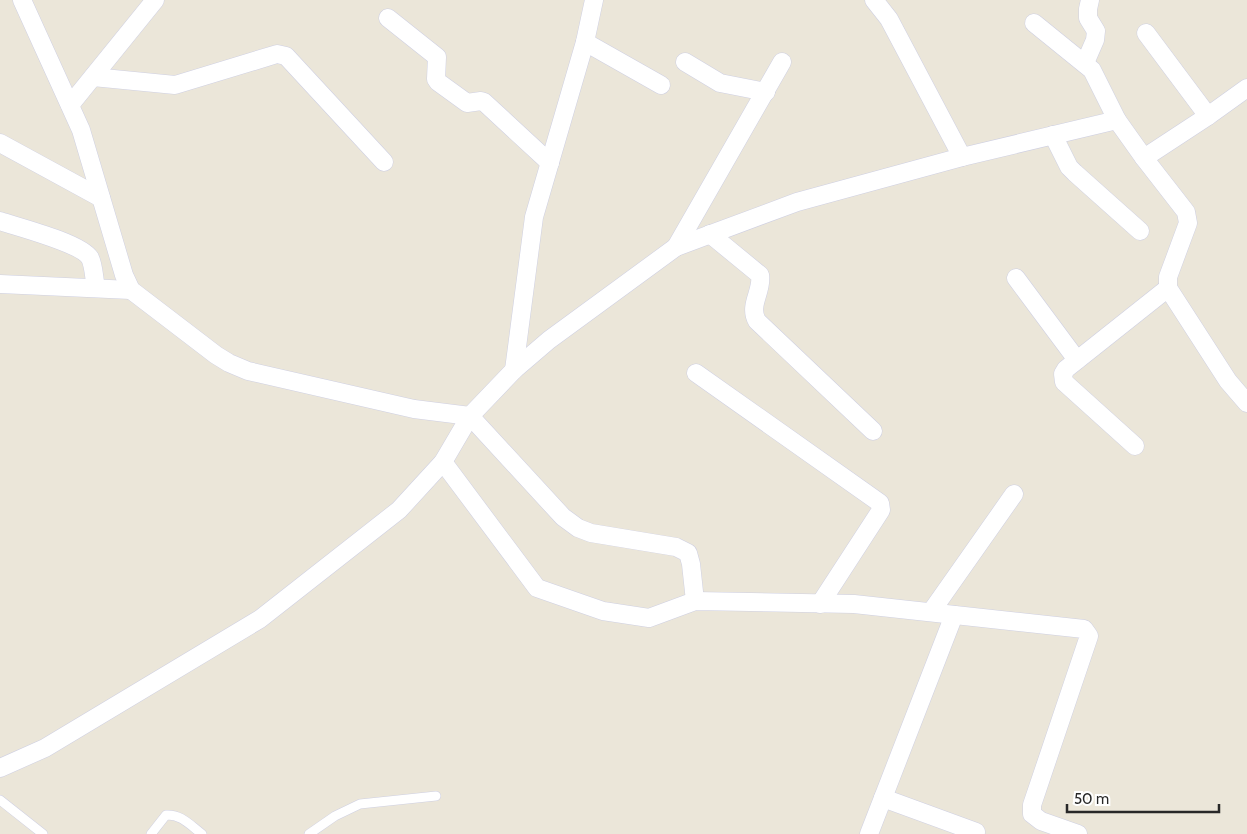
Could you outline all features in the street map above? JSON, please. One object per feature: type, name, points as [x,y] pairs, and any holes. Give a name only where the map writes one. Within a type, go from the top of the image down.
[{"type":"street","points":[[22,0],[81,130],[124,275],[131,290],[216,355],[248,371],[414,409],[470,416],[563,517],[578,528],[591,533],[676,547],[688,553],[695,601]]},
{"type":"street","points":[[70,105],[155,0]]},
{"type":"street","points":[[514,370],[534,217],[585,42],[594,0]]},
{"type":"street","points":[[874,0],[889,19],[962,158]]},
{"type":"street","points":[[1085,63],[1095,40],[1096,31],[1088,18],[1090,0]]},
{"type":"street","points":[[388,18],[437,57],[436,79],[438,82],[467,103],[484,102],[550,163]]},
{"type":"street","points":[[1034,23],[1092,70],[1117,120],[1186,212],[1188,223],[1168,277],[1168,288],[1228,381],[1247,403]]},
{"type":"street","points":[[1146,33],[1208,116]]},
{"type":"street","points":[[585,42],[662,85]]},
{"type":"street","points":[[94,76],[175,85],[277,54],[286,56],[384,162]]},
{"type":"street","points":[[685,62],[720,83],[766,92]]},
{"type":"street","points":[[676,247],[782,62]]},
{"type":"street","points":[[1144,158],[1247,88]]},
{"type":"street","points":[[0,768],[45,748],[260,619],[399,510],[443,462],[470,416],[514,370],[549,340],[676,247],[797,202],[962,158],[1117,120]]},
{"type":"street","points":[[1053,135],[1069,167],[1140,231]]},
{"type":"street","points":[[0,143],[101,198]]},
{"type":"street","points":[[0,221],[72,244],[83,251],[90,258],[96,288]]},
{"type":"street","points":[[710,234],[760,275],[762,282],[754,304],[753,314],[757,320],[873,431]]},
{"type":"street","points":[[1016,278],[1077,360]]},
{"type":"street","points":[[0,284],[131,290]]},
{"type":"street","points":[[1135,446],[1064,382],[1063,374],[1066,369],[1168,288]]},
{"type":"street","points":[[696,372],[880,503],[881,510],[820,604]]},
{"type":"street","points":[[443,462],[536,588],[603,611],[648,618],[695,601],[854,604],[1084,629],[1089,636],[1032,805],[1032,814],[1041,821],[1078,834]]},
{"type":"street","points":[[931,612],[1014,494]]},
{"type":"street","points":[[869,834],[954,614]]},
{"type":"street","points":[[883,798],[976,832]]},
{"type":"lane","points":[[309,834],[335,816],[360,804],[436,796]]},
{"type":"lane","points":[[0,800],[43,834]]},
{"type":"lane","points":[[151,834],[166,816],[175,815],[202,834]]}]
